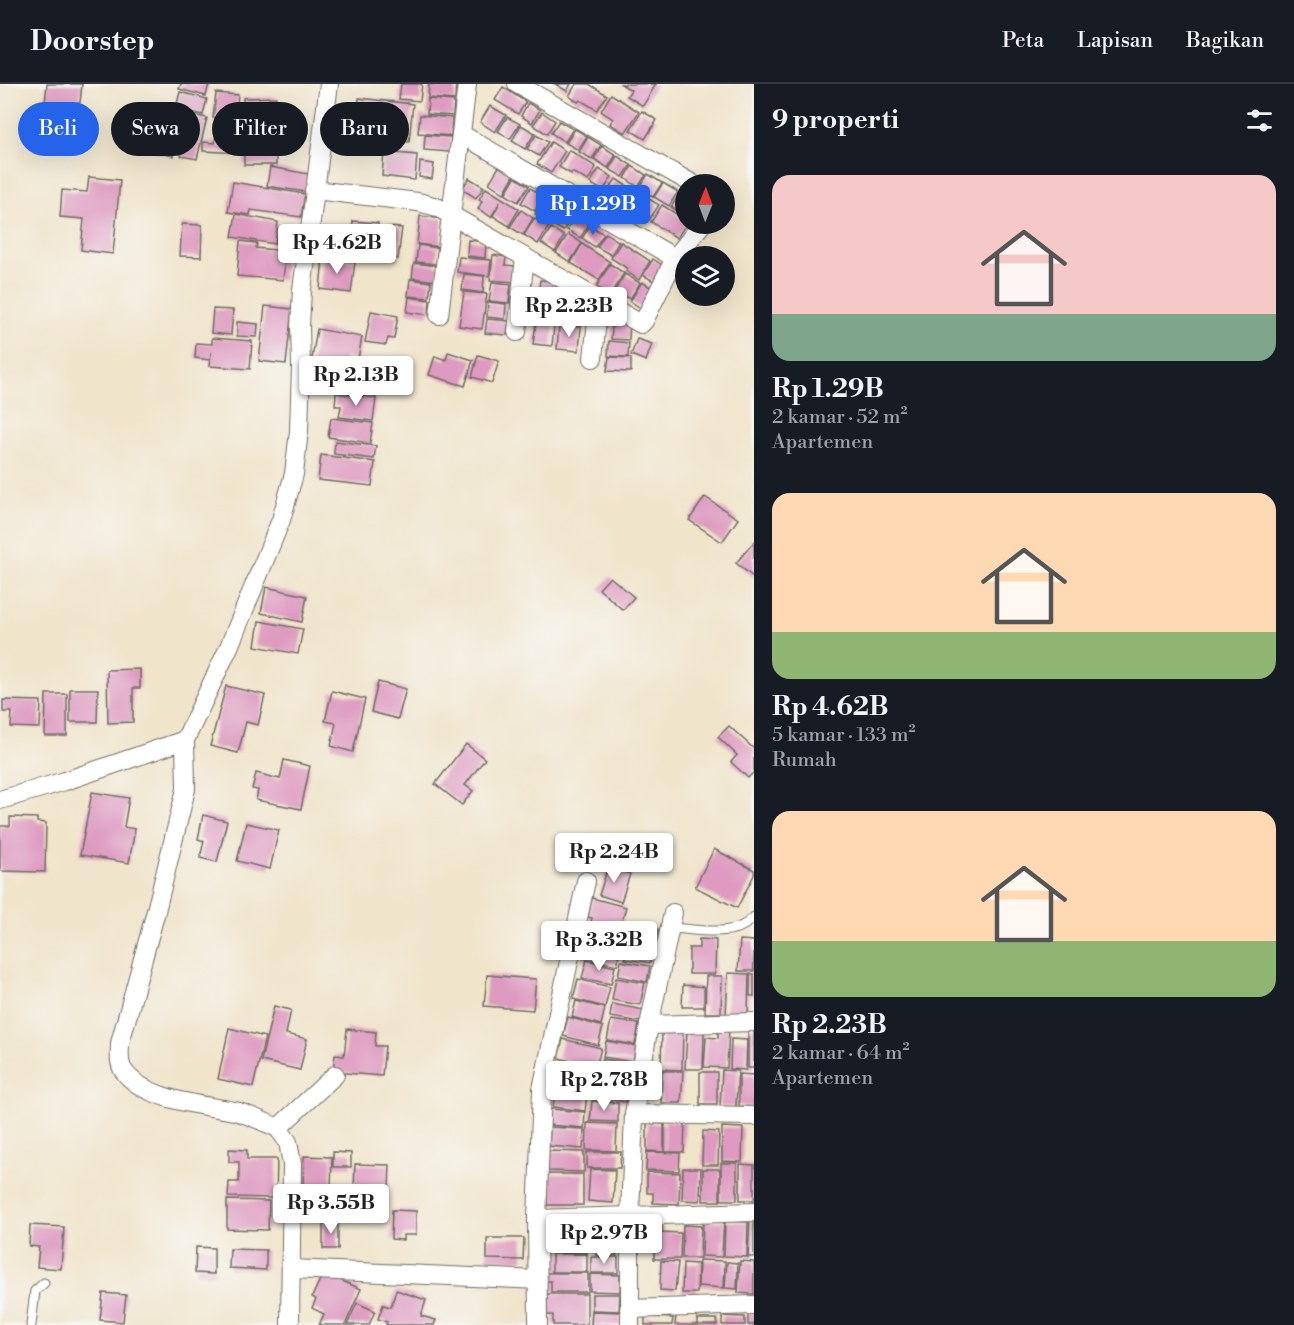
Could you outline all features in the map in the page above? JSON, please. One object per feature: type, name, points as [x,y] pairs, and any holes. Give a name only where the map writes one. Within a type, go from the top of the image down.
[{"type":"street","points":[[290,1325],[292,1164],[288,1142],[278,1128],[246,1115],[183,1103],[135,1082],[123,1069],[120,1042],[186,789],[185,740],[230,647],[281,520],[294,474],[299,431],[300,326],[314,190],[329,84]]},
{"type":"street","points":[[439,315],[467,84]]},
{"type":"street","points":[[517,84],[675,174]]},
{"type":"street","points":[[314,190],[418,202],[437,207],[641,324],[675,258],[461,134]]},
{"type":"street","points":[[685,246],[694,234]]},
{"type":"street","points":[[517,332],[525,257]]},
{"type":"street","points":[[593,358],[599,301]]},
{"type":"street","points":[[0,800],[65,781],[185,740]]},
{"type":"street","points":[[538,1325],[537,1219],[542,1089],[586,881]]},
{"type":"street","points":[[672,921],[634,1114],[629,1317],[754,1305]]},
{"type":"street","points":[[650,1024],[754,1022]]},
{"type":"street","points":[[278,1128],[335,1075]]},
{"type":"street","points":[[634,1114],[754,1116]]},
{"type":"street","points":[[537,1219],[630,1214],[754,1212]]},
{"type":"street","points":[[292,1269],[538,1280]]},
{"type":"lane","points":[[672,921],[724,931],[748,924],[754,917]]},
{"type":"lane","points":[[31,1325],[35,1291],[44,1283]]},
{"type":"building","points":[[47,84],[82,84],[80,102],[45,102]]},
{"type":"building","points":[[181,84],[209,84],[206,96],[179,89]]},
{"type":"building","points":[[401,84],[422,84],[420,101],[399,99]]},
{"type":"building","points":[[429,84],[456,84],[455,100],[428,98]]},
{"type":"building","points":[[555,84],[571,84],[567,91]]},
{"type":"building","points":[[576,84],[589,84],[607,95],[597,110],[569,96]]},
{"type":"building","points":[[621,84],[656,84],[643,106],[627,96],[631,90]]},
{"type":"building","points":[[503,87],[526,102],[518,114],[495,100]]},
{"type":"building","points":[[180,92],[207,99],[203,115],[200,114],[200,102],[178,102]]},
{"type":"building","points":[[216,93],[238,95],[237,102],[215,102]]},
{"type":"building","points":[[611,94],[639,112],[625,133],[610,124],[613,119],[601,111]]},
{"type":"building","points":[[276,97],[276,102],[243,102],[243,98]]},
{"type":"building","points":[[359,98],[395,102],[359,102]]},
{"type":"building","points":[[428,99],[454,101],[453,116],[427,114]]},
{"type":"building","points":[[528,103],[540,110],[532,123],[521,116]]},
{"type":"building","points":[[409,104],[413,104],[409,142]]},
{"type":"building","points":[[490,106],[506,115],[495,132],[480,122]]},
{"type":"building","points":[[642,111],[657,120],[645,139],[630,130]]},
{"type":"building","points":[[542,112],[555,121],[547,134],[533,125]]},
{"type":"building","points":[[420,115],[452,118],[451,136],[418,133]]},
{"type":"building","points":[[200,116],[207,118],[200,147]]},
{"type":"building","points":[[507,117],[520,124],[510,139],[498,131]]},
{"type":"building","points":[[559,121],[573,129],[565,142],[551,133]]},
{"type":"building","points":[[521,125],[535,133],[525,149],[512,141]]},
{"type":"building","points":[[575,129],[587,136],[578,150],[566,143]]},
{"type":"building","points":[[425,135],[451,137],[450,152],[424,150]]},
{"type":"building","points":[[536,135],[548,142],[539,156],[527,149]]},
{"type":"building","points":[[588,137],[601,145],[592,159],[579,152]]},
{"type":"building","points":[[203,142],[212,143],[212,151],[203,151]]},
{"type":"building","points":[[551,142],[565,151],[551,173],[537,164]]},
{"type":"building","points":[[602,146],[616,155],[608,168],[594,159]]},
{"type":"building","points":[[569,150],[596,167],[588,181],[559,167]]},
{"type":"building","points":[[417,155],[415,180],[382,176],[384,156]]},
{"type":"building","points":[[181,156],[198,156],[197,159]]},
{"type":"building","points":[[244,156],[276,156],[276,165],[244,165]]},
{"type":"building","points":[[617,156],[631,165],[623,177],[609,169]]},
{"type":"building","points":[[420,162],[434,164],[432,179],[419,177]]},
{"type":"building","points":[[500,165],[515,174],[504,193],[489,183]]},
{"type":"building","points":[[632,166],[646,175],[638,187],[625,178]]},
{"type":"building","points":[[270,167],[309,174],[306,192],[267,186]]},
{"type":"building","points":[[599,169],[612,177],[603,191],[590,183]]},
{"type":"building","points":[[648,174],[662,183],[653,197],[639,189]]},
{"type":"building","points":[[89,177],[120,180],[113,254],[81,250],[84,219],[60,217],[62,190],[87,192]]},
{"type":"building","points":[[515,177],[529,186],[518,202],[505,194]]},
{"type":"building","points":[[469,178],[484,187],[476,198],[462,189]]},
{"type":"building","points":[[616,179],[627,186],[617,201],[606,194]]},
{"type":"building","points":[[233,182],[305,194],[301,217],[251,210],[250,215],[228,212]]},
{"type":"building","points":[[663,183],[675,190],[675,197],[669,206],[654,197]]},
{"type":"building","points":[[486,188],[519,209],[509,226],[493,216],[500,202],[491,217],[478,209],[482,201],[479,199]]},
{"type":"building","points":[[530,188],[544,196],[535,211],[521,203]]},
{"type":"building","points":[[628,188],[642,196],[633,210],[620,201]]},
{"type":"building","points":[[548,194],[561,202],[549,222],[535,214]]},
{"type":"building","points":[[644,196],[659,205],[649,220],[634,211]]},
{"type":"building","points":[[562,204],[575,212],[563,231],[550,223]]},
{"type":"building","points":[[662,205],[675,213],[675,234],[680,234],[677,238],[651,222]]},
{"type":"building","points":[[521,210],[533,218],[523,235],[510,227]]},
{"type":"building","points":[[236,214],[278,222],[275,244],[232,237]]},
{"type":"building","points":[[576,214],[590,223],[580,238],[567,230]]},
{"type":"building","points":[[420,216],[443,219],[440,247],[417,244]]},
{"type":"building","points":[[535,218],[549,226],[538,244],[524,235]]},
{"type":"building","points":[[353,221],[378,223],[375,255],[350,252]]},
{"type":"building","points":[[182,224],[202,225],[201,257],[180,256]]},
{"type":"building","points":[[590,226],[604,234],[595,247],[582,238]]},
{"type":"building","points":[[388,227],[402,228],[398,259],[385,257]]},
{"type":"building","points":[[551,228],[564,236],[555,252],[541,243]]},
{"type":"building","points":[[606,233],[619,242],[611,255],[597,247]]},
{"type":"building","points":[[568,234],[582,243],[570,262],[556,253]]},
{"type":"building","points":[[468,240],[486,242],[485,258],[467,256]]},
{"type":"building","points":[[240,241],[257,243],[256,248],[286,251],[283,280],[237,276]]},
{"type":"building","points":[[621,242],[650,261],[639,280],[626,271],[628,269],[611,258]]},
{"type":"building","points":[[582,244],[610,262],[599,280],[571,263]]},
{"type":"building","points":[[418,245],[438,248],[436,264],[416,262]]},
{"type":"building","points":[[493,255],[506,257],[505,265],[515,266],[514,282],[490,280]]},
{"type":"building","points":[[459,257],[491,260],[489,276],[457,272]]},
{"type":"building","points":[[323,258],[355,262],[351,293],[320,289]]},
{"type":"building","points":[[653,259],[665,267],[655,282],[643,275]]},
{"type":"building","points":[[414,263],[439,266],[437,281],[412,278]]},
{"type":"building","points":[[610,264],[624,273],[610,295],[596,287]]},
{"type":"building","points":[[464,274],[484,276],[483,293],[462,290]]},
{"type":"building","points":[[625,274],[640,283],[630,299],[615,290]]},
{"type":"building","points":[[410,279],[431,282],[429,298],[408,296]]},
{"type":"building","points":[[540,280],[559,282],[554,324],[535,321]]},
{"type":"building","points":[[492,282],[511,284],[509,303],[489,301]]},
{"type":"building","points":[[642,282],[654,289],[642,309],[630,301]]},
{"type":"building","points":[[464,292],[487,294],[482,329],[459,326]]},
{"type":"building","points":[[409,297],[430,300],[429,315],[407,312]]},
{"type":"building","points":[[563,297],[585,299],[582,325],[560,322]]},
{"type":"building","points":[[488,302],[506,304],[505,319],[487,317]]},
{"type":"building","points":[[265,306],[292,309],[286,364],[259,361]]},
{"type":"building","points":[[213,309],[233,310],[231,335],[211,333]]},
{"type":"building","points":[[371,311],[398,316],[394,339],[388,338],[386,345],[365,342]]},
{"type":"building","points":[[487,319],[509,321],[507,335],[485,333]]},
{"type":"building","points":[[613,319],[630,320],[629,340],[611,339]]},
{"type":"building","points":[[237,322],[258,324],[257,337],[237,336]]},
{"type":"building","points":[[536,323],[554,325],[552,346],[533,344]]},
{"type":"building","points":[[559,325],[581,327],[579,351],[557,349]]},
{"type":"building","points":[[317,329],[362,337],[358,359],[344,357],[340,381],[309,376]]},
{"type":"building","points":[[212,338],[252,341],[250,369],[210,366],[211,352],[210,360],[195,358],[196,343],[212,344]]},
{"type":"building","points":[[637,339],[652,344],[646,361],[631,355]]},
{"type":"building","points":[[609,341],[629,343],[628,357],[608,356]]},
{"type":"building","points":[[448,352],[473,360],[465,386],[429,375],[435,356],[446,360]]},
{"type":"building","points":[[478,355],[499,361],[492,383],[472,377]]},
{"type":"building","points":[[609,357],[631,358],[631,372],[607,371]]},
{"type":"building","points":[[336,393],[376,398],[373,421],[339,417],[341,406],[335,406]]},
{"type":"building","points":[[331,418],[373,423],[370,443],[328,437]]},
{"type":"building","points":[[335,441],[376,446],[374,459],[334,454]]},
{"type":"building","points":[[321,455],[375,462],[372,486],[318,480]]},
{"type":"building","points":[[705,497],[738,519],[722,542],[689,520]]},
{"type":"building","points":[[754,542],[754,576],[753,577],[736,563]]},
{"type":"building","points":[[610,577],[634,597],[623,610],[599,589]]},
{"type":"building","points":[[266,587],[307,596],[302,622],[261,613]]},
{"type":"building","points":[[259,621],[303,629],[298,654],[255,646]]},
{"type":"building","points":[[140,669],[140,688],[133,688],[133,722],[108,723],[107,670]]},
{"type":"building","points":[[378,682],[406,689],[398,719],[371,712]]},
{"type":"building","points":[[226,686],[265,695],[258,725],[246,722],[238,753],[210,746]]},
{"type":"building","points":[[70,689],[98,689],[97,722],[70,722]]},
{"type":"building","points":[[332,691],[365,699],[353,752],[331,746],[336,723],[325,721]]},
{"type":"building","points":[[46,694],[67,694],[67,736],[45,736]]},
{"type":"building","points":[[3,700],[41,701],[40,728],[11,727],[12,712],[3,712]]},
{"type":"building","points":[[729,726],[754,749],[754,772],[748,778],[731,762],[737,755],[718,737]]},
{"type":"building","points":[[466,744],[485,759],[465,785],[473,791],[462,805],[435,784]]},
{"type":"building","points":[[284,760],[310,766],[301,809],[256,800],[258,790],[252,789],[256,773],[280,779]]},
{"type":"building","points":[[92,792],[129,798],[124,827],[135,829],[129,863],[80,855]]},
{"type":"building","points":[[203,815],[227,821],[217,862],[200,858],[204,841],[198,839]]},
{"type":"building","points":[[10,817],[37,818],[37,822],[46,823],[45,872],[0,871],[0,826],[10,826]]},
{"type":"building","points":[[246,823],[279,830],[270,869],[237,861]]},
{"type":"building","points":[[714,849],[754,870],[754,875],[737,908],[695,887]]},
{"type":"building","points":[[608,867],[630,874],[621,902],[599,895]]},
{"type":"building","points":[[592,898],[626,907],[621,925],[626,926],[622,944],[587,936],[592,918],[588,917]]},
{"type":"building","points":[[629,923],[658,929],[655,945],[626,939]]},
{"type":"building","points":[[587,938],[621,945],[617,965],[583,958]]},
{"type":"building","points":[[699,939],[716,940],[715,974],[689,974],[689,948],[699,948]]},
{"type":"building","points":[[740,940],[754,941],[754,971],[738,971]]},
{"type":"building","points":[[628,942],[653,946],[650,963],[625,959]]},
{"type":"building","points":[[587,960],[615,967],[611,984],[582,978]]},
{"type":"building","points":[[621,961],[650,966],[647,982],[618,976]]},
{"type":"building","points":[[728,973],[749,974],[748,1015],[726,1015]]},
{"type":"building","points":[[750,974],[754,974],[754,996],[750,996]]},
{"type":"building","points":[[487,975],[536,979],[533,1010],[484,1006]]},
{"type":"building","points":[[706,976],[722,976],[721,1013],[705,1013]]},
{"type":"building","points":[[616,978],[645,983],[640,1005],[612,1000]]},
{"type":"building","points":[[578,979],[610,987],[605,1007],[573,999]]},
{"type":"building","points":[[683,985],[704,987],[704,1007],[682,1007]]},
{"type":"building","points":[[576,1001],[605,1008],[601,1025],[572,1017]]},
{"type":"building","points":[[612,1004],[644,1010],[641,1022],[610,1017]]},
{"type":"building","points":[[274,1006],[291,1010],[286,1034],[307,1039],[300,1070],[261,1061]]},
{"type":"building","points":[[568,1017],[603,1027],[598,1045],[563,1036]]},
{"type":"building","points":[[611,1020],[639,1024],[635,1045],[607,1040]]},
{"type":"building","points":[[229,1028],[265,1037],[253,1087],[218,1079]]},
{"type":"building","points":[[718,1028],[729,1029],[727,1068],[704,1067],[706,1037],[718,1038]]},
{"type":"building","points":[[748,1028],[754,1028],[754,1068],[748,1068]]},
{"type":"building","points":[[347,1029],[376,1032],[375,1046],[385,1046],[382,1076],[333,1072],[335,1055],[344,1056]]},
{"type":"building","points":[[662,1031],[683,1032],[682,1070],[661,1069]]},
{"type":"building","points":[[687,1031],[704,1032],[703,1069],[685,1069]]},
{"type":"building","points":[[563,1039],[601,1048],[596,1067],[558,1058]]},
{"type":"building","points":[[731,1039],[747,1040],[746,1070],[730,1069]]},
{"type":"building","points":[[606,1041],[636,1046],[633,1062],[603,1057]]},
{"type":"building","points":[[603,1059],[632,1064],[630,1081],[600,1076]]},
{"type":"building","points":[[570,1062],[593,1067],[589,1085],[566,1079]]},
{"type":"building","points":[[722,1070],[738,1071],[736,1107],[720,1107]]},
{"type":"building","points":[[662,1071],[683,1071],[681,1103],[661,1103]]},
{"type":"building","points":[[700,1072],[717,1072],[717,1104],[700,1104]]},
{"type":"building","points":[[739,1074],[754,1075],[754,1107],[739,1106]]},
{"type":"building","points":[[598,1078],[629,1083],[626,1102],[595,1097]]},
{"type":"building","points":[[556,1083],[588,1086],[585,1111],[553,1107]]},
{"type":"building","points":[[592,1101],[618,1103],[618,1122],[590,1121]]},
{"type":"building","points":[[550,1109],[585,1112],[584,1128],[549,1125]]},
{"type":"building","points":[[665,1121],[685,1122],[684,1152],[665,1152]]},
{"type":"building","points":[[587,1123],[617,1124],[616,1151],[586,1150]]},
{"type":"building","points":[[647,1123],[664,1124],[664,1152],[647,1151]]},
{"type":"building","points":[[550,1127],[584,1129],[583,1149],[549,1146]]},
{"type":"building","points":[[722,1127],[743,1128],[742,1162],[722,1161]]},
{"type":"building","points":[[703,1131],[719,1132],[718,1165],[702,1165]]},
{"type":"building","points":[[229,1149],[247,1150],[247,1159],[277,1159],[276,1198],[228,1197],[229,1182],[239,1182],[239,1162],[229,1162]]},
{"type":"building","points":[[547,1151],[584,1152],[584,1172],[547,1171]]},
{"type":"building","points":[[333,1152],[351,1153],[351,1167],[333,1167]]},
{"type":"building","points":[[587,1152],[621,1152],[620,1168],[587,1168]]},
{"type":"building","points":[[647,1152],[680,1153],[679,1171],[646,1170]]},
{"type":"building","points":[[304,1156],[332,1157],[331,1189],[303,1188]]},
{"type":"building","points":[[721,1163],[737,1163],[737,1200],[721,1200]]},
{"type":"building","points":[[355,1164],[390,1165],[389,1189],[354,1188]]},
{"type":"building","points":[[740,1164],[754,1165],[754,1200],[740,1200]]},
{"type":"building","points":[[683,1168],[701,1168],[700,1201],[682,1200]]},
{"type":"building","points":[[590,1169],[615,1170],[613,1203],[588,1201]]},
{"type":"building","points":[[703,1169],[720,1169],[720,1201],[703,1201]]},
{"type":"building","points":[[647,1172],[680,1173],[679,1204],[653,1203],[653,1193],[647,1193]]},
{"type":"building","points":[[547,1174],[583,1174],[583,1205],[547,1205]]},
{"type":"building","points":[[227,1200],[269,1201],[268,1230],[227,1229]]},
{"type":"building","points":[[364,1204],[381,1204],[381,1218],[364,1217]]},
{"type":"building","points":[[392,1210],[416,1211],[416,1235],[403,1235],[403,1240],[391,1239]]},
{"type":"building","points":[[750,1218],[754,1218],[754,1257],[748,1257]]},
{"type":"building","points":[[550,1220],[587,1220],[587,1253],[550,1252]]},
{"type":"building","points":[[323,1221],[338,1221],[338,1249],[323,1249]]},
{"type":"building","points":[[703,1221],[724,1221],[722,1257],[702,1256]]},
{"type":"building","points":[[725,1221],[748,1222],[747,1257],[724,1256]]},
{"type":"building","points":[[646,1223],[662,1223],[662,1232],[681,1233],[680,1259],[654,1259],[654,1246],[646,1246]]},
{"type":"building","points":[[30,1225],[64,1227],[61,1269],[37,1267],[39,1247],[29,1246]]},
{"type":"building","points":[[683,1225],[701,1226],[700,1258],[682,1258]]},
{"type":"building","points":[[596,1235],[617,1235],[617,1255],[596,1255]]},
{"type":"building","points":[[487,1238],[524,1238],[523,1260],[487,1259]]},
{"type":"building","points":[[196,1247],[214,1248],[214,1274],[195,1273]]},
{"type":"building","points":[[230,1249],[266,1250],[266,1270],[229,1268]]},
{"type":"building","points":[[552,1254],[587,1254],[587,1272],[552,1272]]},
{"type":"building","points":[[591,1257],[618,1257],[618,1273],[591,1273]]},
{"type":"building","points":[[699,1260],[725,1261],[724,1288],[698,1286]]},
{"type":"building","points":[[661,1261],[678,1262],[675,1291],[660,1290]]},
{"type":"building","points":[[740,1261],[754,1262],[754,1294],[738,1293]]},
{"type":"building","points":[[727,1262],[738,1263],[737,1289],[725,1288]]},
{"type":"building","points":[[683,1263],[698,1264],[697,1293],[682,1293]]},
{"type":"building","points":[[323,1273],[361,1289],[345,1325],[319,1325],[324,1314],[312,1308],[316,1299],[312,1297]]},
{"type":"building","points":[[546,1273],[588,1273],[588,1292],[551,1292],[551,1281],[545,1281]]},
{"type":"building","points":[[590,1274],[620,1275],[620,1292],[590,1291]]},
{"type":"building","points":[[396,1290],[426,1300],[421,1316],[436,1320],[434,1325],[386,1325],[387,1322],[378,1319],[383,1305],[391,1307]]},
{"type":"building","points":[[103,1293],[126,1295],[123,1322],[100,1320]]},
{"type":"building","points":[[544,1294],[587,1294],[587,1325],[553,1325],[553,1315],[544,1315]]},
{"type":"building","points":[[592,1294],[620,1294],[619,1311],[592,1310]]},
{"type":"building","points":[[357,1303],[375,1311],[369,1325],[347,1325]]},
{"type":"building","points":[[592,1311],[621,1312],[621,1325],[591,1325]]},
{"type":"building","points":[[748,1313],[754,1314],[754,1325],[748,1325]]},
{"type":"building","points":[[676,1315],[697,1316],[697,1325],[675,1325]]},
{"type":"building","points":[[722,1316],[745,1317],[745,1325],[722,1325]]},
{"type":"building","points":[[645,1317],[673,1318],[672,1325],[645,1325]]},
{"type":"building","points":[[698,1319],[717,1319],[717,1325],[698,1325]]}]
